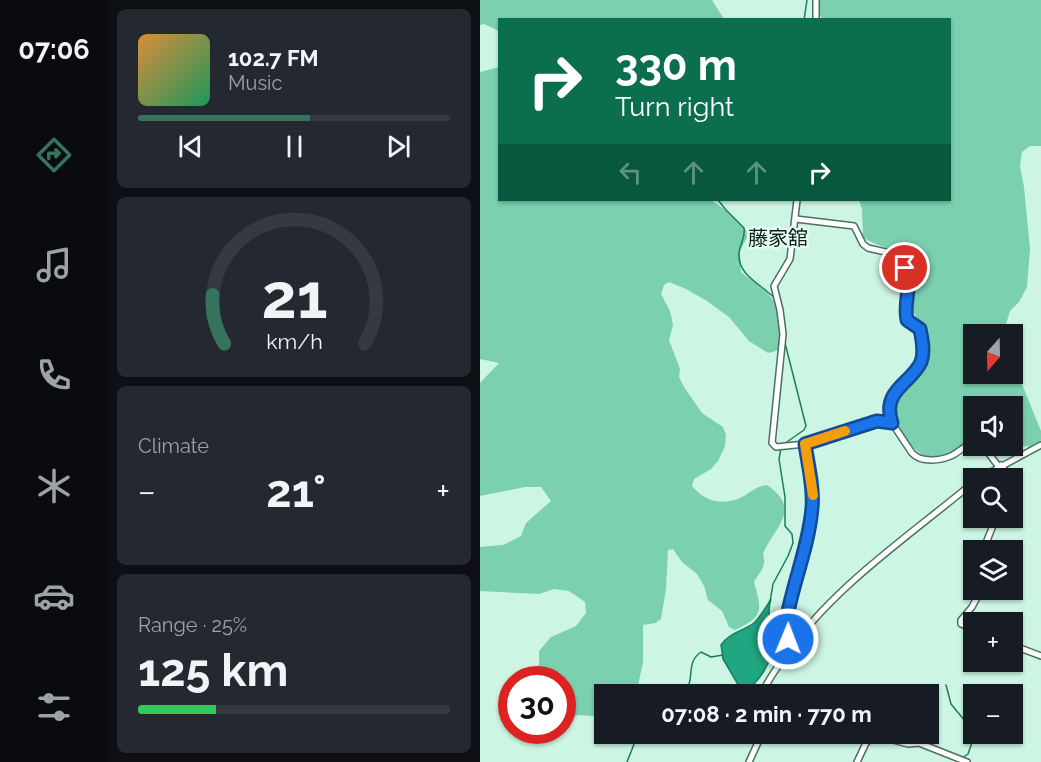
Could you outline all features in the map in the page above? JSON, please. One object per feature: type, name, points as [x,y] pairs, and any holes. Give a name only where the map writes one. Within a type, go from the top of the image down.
[{"type":"street","points":[[816,0],[816,18]]},
{"type":"street","points":[[797,201],[790,259],[774,286],[783,334],[772,443],[776,447],[805,444],[877,421],[892,423]]},
{"type":"street","points":[[796,219],[854,226],[863,244],[868,248],[891,253],[905,268],[909,278],[905,311],[907,320],[920,329],[923,352],[919,365],[906,378],[891,400],[889,408],[892,423],[912,453],[924,460],[949,457],[963,449]]},
{"type":"street","points":[[788,650],[785,648],[790,631],[787,615],[813,507],[805,444]]},
{"type":"street","points":[[997,468],[1041,445]]},
{"type":"street","points":[[991,456],[1000,466]]},
{"type":"street","points":[[767,684],[788,650],[823,611],[852,583],[963,491]]},
{"type":"street","points":[[1023,650],[1041,657]]},
{"type":"street","points":[[857,762],[866,743],[874,735],[908,744],[920,743],[967,762]]},
{"type":"street","points":[[749,762],[757,744]]},
{"type":"shaded area","points":[[480,0],[712,0],[723,18],[498,18],[498,31],[484,24],[480,25]]},
{"type":"shaded area","points":[[818,0],[1041,0],[1041,146],[1030,146],[1022,152],[1020,166],[1030,249],[1027,287],[1019,302],[1010,311],[1006,324],[963,324],[963,384],[1022,384],[1041,431],[1041,440],[1034,447],[1023,446],[1023,396],[963,396],[963,444],[940,459],[926,456],[910,444],[895,417],[894,407],[899,392],[927,352],[930,344],[909,303],[912,272],[909,265],[900,254],[863,237],[862,209],[859,201],[951,201],[951,18],[822,18],[818,11]]},
{"type":"shaded area","points":[[498,67],[498,201],[712,201],[746,230],[747,237],[740,251],[741,272],[770,296],[775,304],[780,333],[777,350],[768,353],[749,341],[729,317],[686,289],[669,282],[664,285],[661,294],[670,311],[673,325],[669,340],[680,369],[679,377],[702,413],[723,427],[726,435],[725,446],[718,461],[711,469],[694,479],[692,486],[702,495],[714,501],[727,502],[767,485],[778,494],[783,503],[783,519],[763,554],[763,566],[754,582],[759,606],[756,616],[735,630],[729,627],[722,611],[708,600],[697,574],[682,562],[673,549],[668,550],[666,589],[661,619],[656,623],[643,625],[643,663],[638,684],[594,684],[594,716],[576,716],[576,666],[539,666],[539,651],[551,637],[576,626],[586,613],[585,602],[569,591],[554,589],[539,594],[480,591],[480,547],[503,545],[521,536],[526,523],[551,501],[541,487],[525,487],[480,496],[480,383],[499,363],[480,359],[480,72]]},
{"type":"shaded area","points":[[771,599],[769,614],[773,648],[771,655],[754,684],[738,684],[723,659],[721,645],[732,635],[754,623]]},
{"type":"waterway","points":[[804,18],[807,0]]},
{"type":"waterway","points":[[719,201],[744,228],[739,252],[743,270],[776,300]]},
{"type":"waterway","points":[[784,444],[804,430],[806,426],[785,343]]},
{"type":"waterway","points":[[770,602],[773,584],[793,543],[792,534],[785,526],[785,497],[779,459],[781,448]]},
{"type":"waterway","points":[[689,684],[693,662],[701,652],[711,657],[723,655]]},
{"type":"waterway","points":[[946,685],[951,704],[963,719]]},
{"type":"waterway","points":[[627,762],[634,744]]},
{"type":"waterway","points":[[962,758],[968,754],[972,744]]},
{"type":"slow traffic","points":[[813,495],[805,444],[845,431]]},
{"type":"district","name":"藤家舘","points":[[778,238]]},
{"type":"route","points":[[788,639],[790,623],[787,615],[813,507],[805,444],[877,421],[892,423],[889,408],[891,400],[922,360],[923,343],[920,329],[907,320],[905,311],[909,278],[905,268]]}]
